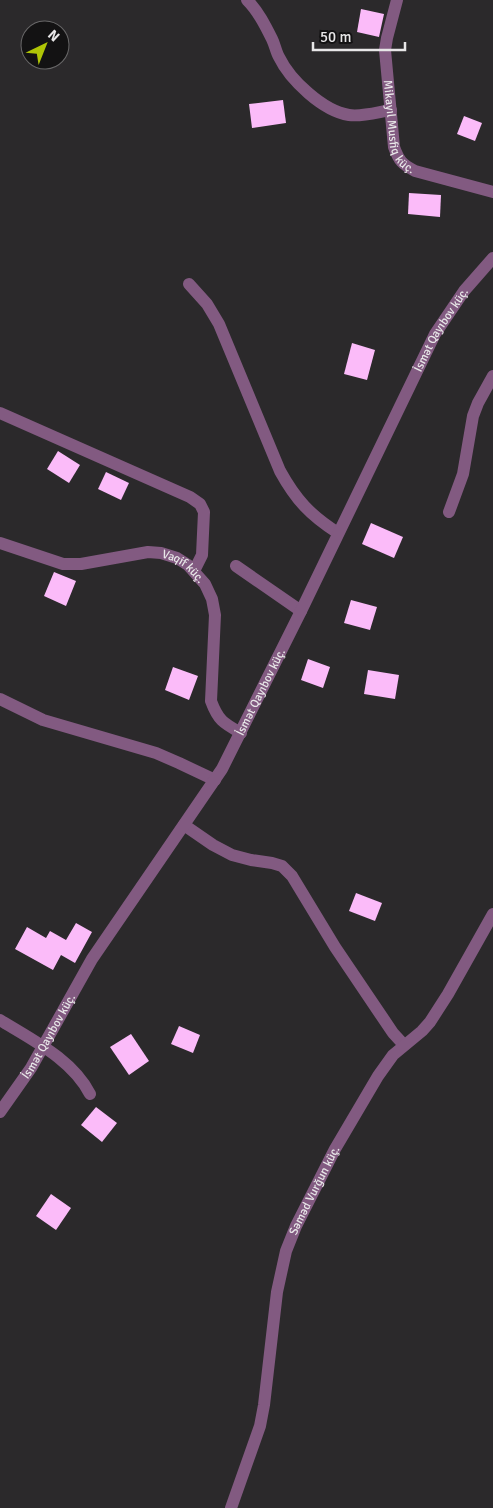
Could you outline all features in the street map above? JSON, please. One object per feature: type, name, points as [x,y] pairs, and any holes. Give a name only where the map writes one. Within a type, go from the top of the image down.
[{"type":"street","points":[[247,0],[263,22],[287,72],[299,86],[326,106],[348,115],[391,110]]},
{"type":"street","name":"Mikayıl Musfiq küç.","points":[[397,0],[387,38],[386,50],[394,146],[398,158],[404,166],[415,171],[493,192]]},
{"type":"street","name":"İsmət Qayıbov küç.","points":[[0,1112],[31,1068],[92,959],[214,780],[241,733],[435,334],[464,291],[493,258]]},
{"type":"street","points":[[189,284],[208,304],[219,324],[280,471],[292,492],[307,510],[322,523],[338,533]]},
{"type":"street","points":[[449,512],[463,474],[473,416],[493,376]]},
{"type":"street","points":[[0,413],[190,496],[200,504],[204,512],[202,555],[194,571]]},
{"type":"street","name":"Vaqif küç.","points":[[0,543],[63,564],[81,564],[148,552],[161,552],[177,558],[188,565],[205,584],[212,599],[215,615],[211,701],[215,713],[223,722],[241,733]]},
{"type":"street","points":[[236,566],[301,611]]},
{"type":"street","points":[[0,699],[43,720],[156,753],[214,780]]},
{"type":"street","points":[[184,824],[232,855],[251,860],[272,862],[282,866],[292,876],[335,947],[393,1033],[404,1045]]},
{"type":"street","name":"Səməd Vurğun küç.","points":[[231,1508],[260,1426],[277,1292],[286,1251],[296,1226],[335,1149],[378,1076],[393,1056],[430,1022],[493,914]]},
{"type":"street","points":[[0,1020],[66,1064],[84,1083],[90,1094]]},
{"type":"building","points":[[361,9],[384,14],[379,37],[357,32]]},
{"type":"building","points":[[283,100],[286,123],[252,128],[249,104]]},
{"type":"building","points":[[464,116],[482,123],[475,141],[457,134]]},
{"type":"building","points":[[409,193],[441,195],[440,217],[408,214]]},
{"type":"building","points":[[352,343],[375,350],[367,380],[344,374]]},
{"type":"building","points":[[58,451],[80,465],[69,483],[47,469]]},
{"type":"building","points":[[106,472],[129,483],[121,500],[98,489]]},
{"type":"building","points":[[371,523],[403,537],[394,558],[362,544]]},
{"type":"building","points":[[54,572],[76,581],[66,606],[44,596]]},
{"type":"building","points":[[351,600],[377,607],[370,630],[344,623]]},
{"type":"building","points":[[308,659],[330,667],[323,688],[301,680]]},
{"type":"building","points":[[173,667],[198,676],[189,700],[165,690]]},
{"type":"building","points":[[368,670],[399,675],[395,699],[364,694]]},
{"type":"building","points":[[356,893],[382,903],[375,921],[349,911]]},
{"type":"building","points":[[76,923],[92,932],[75,963],[61,955],[53,970],[15,949],[27,927],[46,938],[50,931],[66,940]]},
{"type":"building","points":[[179,1026],[200,1035],[193,1053],[171,1044]]},
{"type":"building","points":[[131,1034],[149,1061],[129,1075],[110,1047]]},
{"type":"building","points":[[96,1107],[117,1123],[102,1142],[81,1125]]},
{"type":"building","points":[[51,1194],[71,1208],[56,1230],[36,1216]]}]
